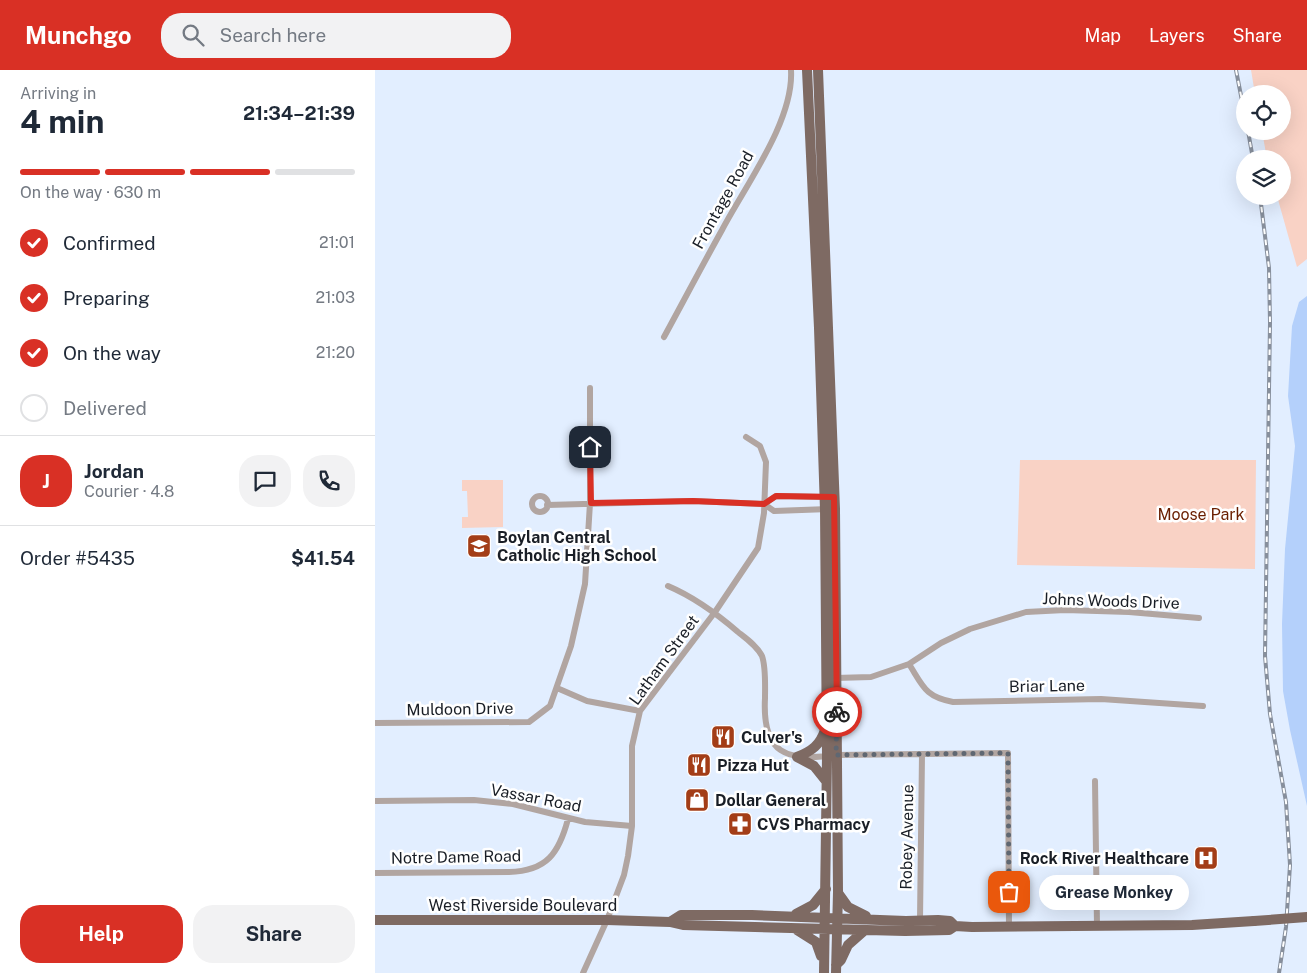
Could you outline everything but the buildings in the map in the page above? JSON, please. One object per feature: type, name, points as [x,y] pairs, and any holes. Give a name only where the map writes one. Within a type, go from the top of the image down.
[{"type":"main road","points":[[807,70],[819,328],[830,509],[832,756],[838,892],[836,969]]},
{"type":"main road","points":[[818,70],[829,497]]},
{"type":"main road","points":[[797,757],[809,752],[820,742],[827,724],[832,678]]},
{"type":"main road","points":[[824,969],[827,781],[832,756],[827,724]]},
{"type":"main road","points":[[797,757],[814,766],[827,781]]},
{"type":"main road","points":[[793,916],[813,905],[826,888]]},
{"type":"main road","points":[[838,892],[848,907],[874,919]]},
{"type":"main road","name":"West Riverside Boulevard","points":[[670,922],[681,915],[793,916],[950,921],[955,926],[972,928],[1192,925],[1307,917]]},
{"type":"main road","name":"West Riverside Boulevard","points":[[375,920],[607,920],[670,922],[683,926],[837,930],[937,931],[949,930],[955,926]]},
{"type":"main road","points":[[794,928],[816,942],[824,969]]},
{"type":"main road","points":[[836,969],[848,945],[865,930]]},
{"type":"street","name":"Frontage Road","points":[[663,337],[775,133],[786,106],[792,81],[791,70]]},
{"type":"street","name":"Muldoon Drive","points":[[375,723],[529,722],[550,706],[571,646],[585,584],[591,503],[590,388]]},
{"type":"street","name":"Latham Street","points":[[583,973],[607,920],[624,875],[632,826],[631,746],[640,711],[715,612],[758,548],[764,513],[766,462],[760,446],[746,436]]},
{"type":"street","points":[[764,504],[776,496],[829,497]]},
{"type":"street","points":[[547,505],[693,501],[764,504],[774,511],[830,509]]},
{"type":"street","points":[[668,586],[685,593],[715,612],[754,645],[763,657],[764,704],[767,731],[778,750],[782,753],[797,757],[1008,753],[1009,927]]},
{"type":"street","name":"Johns Woods Drive","points":[[832,678],[871,677],[909,664],[941,643],[970,629],[1026,612],[1065,610],[1129,612],[1199,618]]},
{"type":"street","name":"Briar Lane","points":[[909,664],[924,688],[938,699],[953,702],[1101,699],[1203,706]]},
{"type":"street","points":[[557,688],[587,701],[640,711]]},
{"type":"street","name":"Robey Avenue","points":[[920,920],[922,754]]},
{"type":"street","points":[[1095,781],[1097,926]]},
{"type":"street","name":"Vassar Road","points":[[375,801],[474,800],[513,804],[585,822],[632,826]]},
{"type":"street","name":"Notre Dame Road","points":[[375,873],[509,872],[528,870],[537,867],[553,855],[563,838],[568,819]]},
{"type":"green space","points":[[1251,70],[1307,70],[1307,259],[1297,267],[1280,205],[1291,205],[1291,150],[1265,150],[1264,140],[1291,140],[1291,85],[1254,85]]},
{"type":"green space","name":"Moose Park","points":[[1020,460],[1256,460],[1255,569],[1017,565]]},
{"type":"green space","points":[[462,480],[503,480],[503,527],[462,528],[462,517],[468,517],[467,491],[462,491]]},
{"type":"water","points":[[1307,296],[1307,806],[1283,691],[1282,624],[1285,549],[1295,446],[1288,396],[1292,326],[1299,302]]},
{"type":"railway","points":[[1236,70],[1239,85]]},
{"type":"railway","points":[[1250,140],[1251,150]]},
{"type":"railway","points":[[1261,205],[1269,268],[1270,323],[1265,656],[1270,714],[1286,802],[1290,865],[1286,927],[1279,973]]},
{"type":"way so far","points":[[837,712],[836,755],[1008,753],[1009,892]]},
{"type":"place","name":"Boylan Central Catholic High School","points":[[479,546]]},
{"type":"place","name":"Culver's","points":[[723,737]]},
{"type":"place","name":"Pizza Hut","points":[[699,765]]},
{"type":"place","name":"Dollar General","points":[[697,800]]},
{"type":"place","name":"CVS Pharmacy","points":[[740,824]]},
{"type":"place","name":"Rock River Healthcare","points":[[1206,858]]},
{"type":"place","name":"Grease Monkey","points":[[1009,892]]},
{"type":"route","points":[[590,447],[591,503],[693,501],[764,504],[776,496],[834,497],[837,712]]}]
